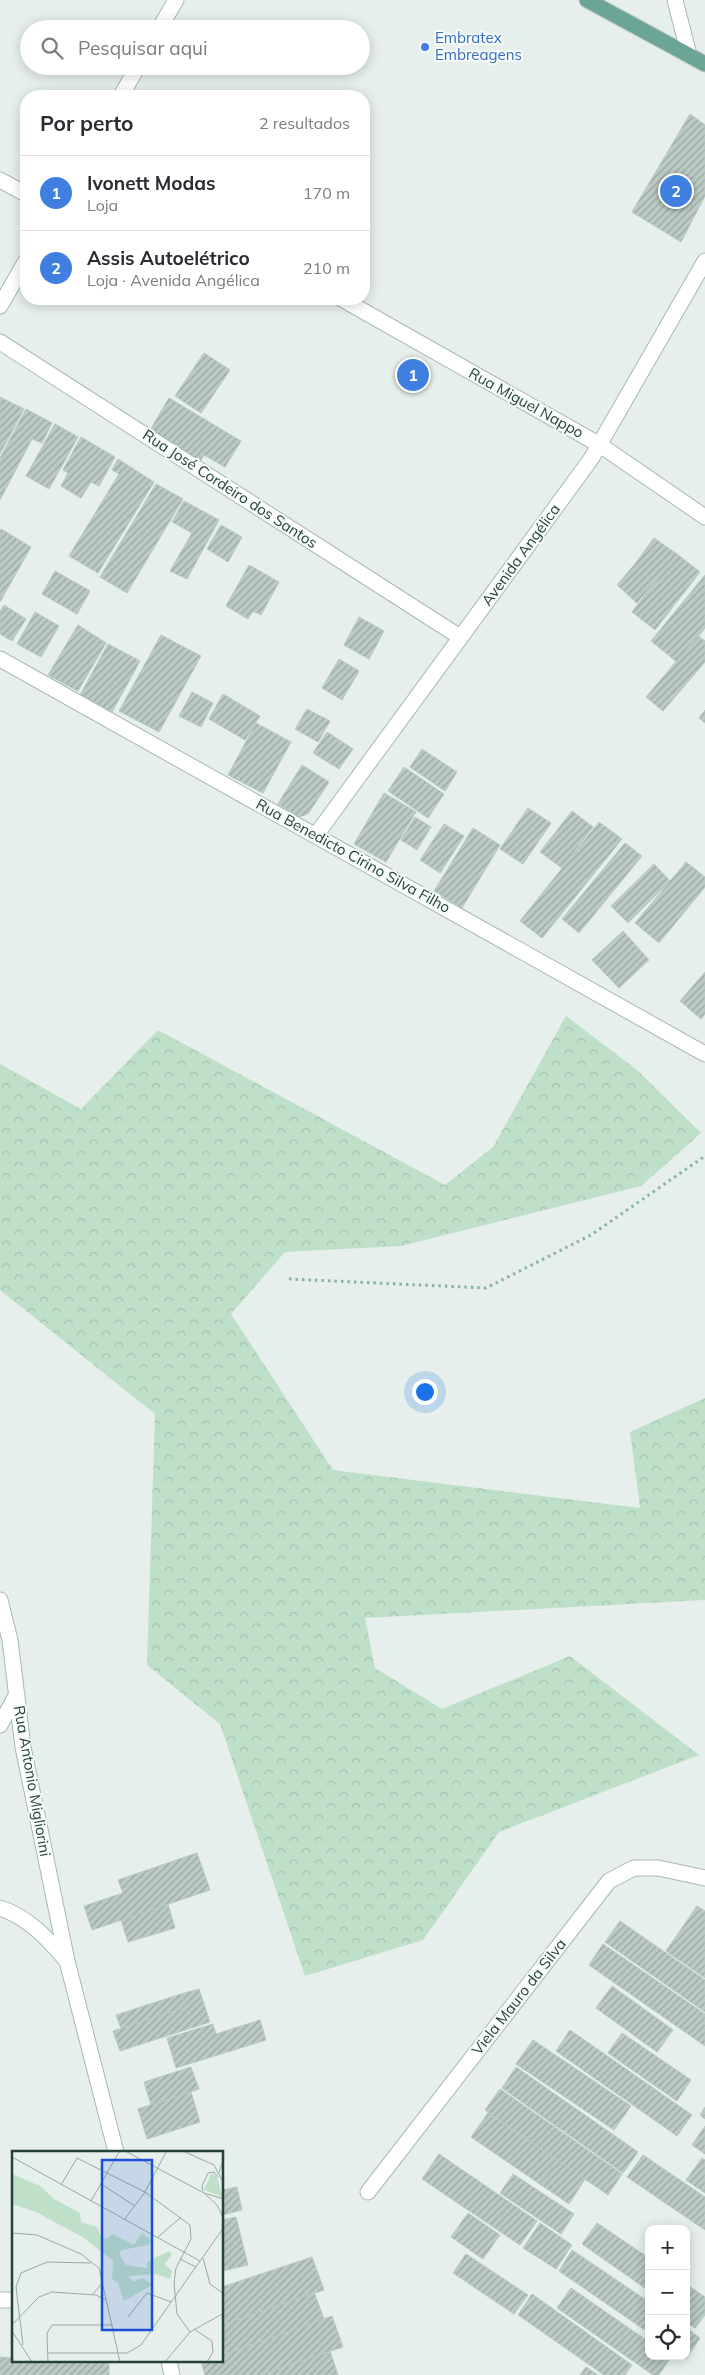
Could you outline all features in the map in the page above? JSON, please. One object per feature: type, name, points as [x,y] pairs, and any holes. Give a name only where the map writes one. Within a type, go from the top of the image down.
[{"type":"main road","points":[[587,0],[705,64]]},
{"type":"street","points":[[164,20],[176,0]]},
{"type":"street","points":[[675,0],[689,56]]},
{"type":"street","points":[[124,90],[133,75]]},
{"type":"street","points":[[0,180],[20,191]]},
{"type":"street","name":"Avenida Angélica","points":[[316,836],[600,445],[705,261]]},
{"type":"street","points":[[0,306],[20,271]]},
{"type":"street","name":"Rua Miguel Nappo","points":[[353,305],[600,445],[705,517]]},
{"type":"street","name":"Rua José Cordeiro dos Santos","points":[[0,342],[460,636]]},
{"type":"street","name":"Rua Benedicto Cirino Silva Filho","points":[[0,660],[705,1054]]},
{"type":"street","name":"Rua Antonio Migliorini","points":[[0,1600],[10,1640],[23,1747],[67,1962],[116,2151]]},
{"type":"street","points":[[0,1725],[16,1694]]},
{"type":"street","name":"Viela Mauro da Silva","points":[[368,2192],[609,1881],[634,1868],[658,1868],[705,1878]]},
{"type":"street","points":[[0,1908],[9,1911],[43,1933],[67,1962]]},
{"type":"street","points":[[169,2362],[172,2375]]},
{"type":"path","points":[[289,1279],[486,1288],[591,1235],[705,1156]]},
{"type":"green space","points":[[566,1016],[637,1070],[701,1133],[641,1186],[401,1246],[285,1252],[231,1314],[333,1470],[640,1508],[630,1432],[705,1398],[705,1600],[365,1618],[375,1668],[442,1709],[570,1656],[699,1755],[499,1832],[423,1940],[305,1976],[220,1724],[147,1665],[155,1414],[0,1290],[0,1064],[81,1109],[158,1030],[445,1185],[493,1147]]},
{"type":"building","points":[[690,114],[705,125],[705,196],[681,242],[632,212]]},
{"type":"building","points":[[204,353],[230,370],[201,413],[175,396]]},
{"type":"building","points":[[0,397],[24,409],[0,454]]},
{"type":"building","points":[[169,398],[241,441],[225,467],[204,455],[199,463],[149,432]]},
{"type":"building","points":[[26,409],[52,423],[42,443],[32,439],[0,500],[0,458]]},
{"type":"building","points":[[55,424],[78,437],[49,489],[26,476]]},
{"type":"building","points":[[81,437],[115,457],[99,486],[91,482],[81,498],[61,486],[68,473],[63,470]]},
{"type":"building","points":[[118,459],[154,482],[98,573],[69,556],[119,474],[112,470]]},
{"type":"building","points":[[156,484],[183,499],[127,593],[100,577]]},
{"type":"building","points":[[184,501],[219,520],[187,579],[170,571],[192,533],[172,522]]},
{"type":"building","points":[[221,525],[242,537],[228,562],[207,549]]},
{"type":"building","points":[[1,529],[31,547],[0,602],[0,531]]},
{"type":"building","points":[[654,538],[677,554],[654,583],[634,565]]},
{"type":"building","points":[[677,554],[700,572],[655,630],[632,612]]},
{"type":"building","points":[[249,565],[279,582],[261,615],[253,611],[248,619],[226,606]]},
{"type":"building","points":[[634,565],[654,583],[637,603],[617,585]]},
{"type":"building","points":[[55,571],[90,591],[77,614],[42,594]]},
{"type":"building","points":[[705,575],[705,628],[677,662],[651,641]]},
{"type":"building","points":[[4,605],[26,619],[12,641],[0,634],[0,611]]},
{"type":"building","points":[[35,612],[59,626],[41,657],[17,644]]},
{"type":"building","points":[[359,617],[384,631],[369,659],[344,645]]},
{"type":"building","points":[[78,625],[106,643],[78,691],[48,675]]},
{"type":"building","points":[[161,635],[201,656],[159,732],[119,711]]},
{"type":"building","points":[[698,636],[705,641],[705,662],[663,711],[646,697]]},
{"type":"building","points":[[108,644],[140,661],[112,712],[80,695]]},
{"type":"building","points":[[339,659],[359,671],[342,700],[322,688]]},
{"type":"building","points":[[192,692],[213,703],[201,727],[179,716]]},
{"type":"building","points":[[223,694],[260,716],[245,740],[209,719]]},
{"type":"building","points":[[307,709],[330,721],[318,742],[295,729]]},
{"type":"building","points":[[705,710],[705,723],[699,718]]},
{"type":"building","points":[[256,723],[291,742],[263,793],[228,775]]},
{"type":"building","points":[[327,732],[353,749],[339,769],[313,753]]},
{"type":"building","points":[[422,749],[457,772],[445,791],[410,767]]},
{"type":"building","points":[[302,765],[329,782],[308,814],[299,817],[278,804]]},
{"type":"building","points":[[404,767],[444,794],[428,818],[388,791]]},
{"type":"building","points":[[384,793],[416,812],[386,862],[354,844]]},
{"type":"building","points":[[528,808],[551,823],[523,864],[500,849]]},
{"type":"building","points":[[572,811],[593,827],[562,868],[540,852]]},
{"type":"building","points":[[415,817],[431,827],[417,850],[401,840]]},
{"type":"building","points":[[599,822],[622,839],[542,938],[520,921]]},
{"type":"building","points":[[444,824],[464,836],[440,873],[420,860]]},
{"type":"building","points":[[473,828],[500,845],[462,908],[434,891]]},
{"type":"building","points":[[625,843],[642,856],[579,933],[562,919]]},
{"type":"building","points":[[686,862],[705,877],[705,887],[659,943],[635,923]]},
{"type":"building","points":[[654,864],[670,881],[628,923],[611,906]]},
{"type":"building","points":[[623,931],[649,960],[619,988],[592,960]]},
{"type":"building","points":[[705,972],[705,1014],[701,1019],[680,1001]]},
{"type":"building","points":[[197,1853],[210,1890],[92,1930],[84,1906],[123,1893],[118,1880]]},
{"type":"building","points":[[168,1904],[175,1928],[128,1942],[121,1920]]},
{"type":"building","points":[[697,1906],[705,1911],[705,1978],[666,1951]]},
{"type":"building","points":[[620,1921],[705,1980],[705,2012],[605,1942]]},
{"type":"building","points":[[603,1944],[705,2014],[705,2046],[589,1965]]},
{"type":"building","points":[[612,1986],[673,2030],[657,2052],[596,2008]]},
{"type":"building","points":[[199,1989],[210,2022],[120,2051],[113,2031],[186,2007],[181,1994]]},
{"type":"building","points":[[181,1994],[186,2007],[121,2028],[116,2015]]},
{"type":"building","points":[[260,2020],[266,2040],[176,2068],[167,2038],[213,2024],[216,2034]]},
{"type":"building","points":[[570,2030],[692,2115],[677,2136],[556,2051]]},
{"type":"building","points":[[622,2033],[691,2080],[677,2101],[608,2053]]},
{"type":"building","points":[[533,2040],[631,2106],[614,2130],[516,2064]]},
{"type":"building","points":[[191,2067],[199,2089],[151,2105],[144,2082]]},
{"type":"building","points":[[516,2067],[638,2152],[623,2173],[502,2088]]},
{"type":"building","points":[[500,2089],[622,2174],[608,2195],[485,2110]]},
{"type":"building","points":[[191,2092],[200,2122],[147,2139],[138,2109]]},
{"type":"building","points":[[705,2107],[705,2119],[700,2115]]},
{"type":"building","points":[[488,2113],[585,2179],[569,2204],[471,2137]]},
{"type":"building","points":[[705,2126],[705,2154],[692,2145]]},
{"type":"building","points":[[525,2138],[557,2160],[540,2184],[508,2162]]},
{"type":"building","points":[[439,2154],[537,2221],[520,2245],[422,2179]]},
{"type":"building","points":[[643,2155],[705,2197],[705,2230],[627,2177]]},
{"type":"building","points":[[702,2158],[705,2160],[705,2193],[686,2180]]},
{"type":"building","points":[[513,2174],[574,2214],[561,2234],[500,2193]]},
{"type":"building","points":[[237,2187],[242,2210],[224,2214],[224,2190]]},
{"type":"building","points":[[468,2213],[500,2235],[483,2259],[451,2237]]},
{"type":"building","points":[[236,2217],[248,2265],[224,2271],[224,2220]]},
{"type":"building","points":[[540,2223],[572,2245],[556,2269],[523,2248]]},
{"type":"building","points":[[597,2223],[645,2255],[645,2288],[582,2244]]},
{"type":"building","points":[[572,2250],[645,2299],[645,2330],[559,2271]]},
{"type":"building","points":[[466,2254],[528,2295],[514,2314],[453,2273]]},
{"type":"building","points":[[312,2257],[324,2290],[224,2324],[224,2286]]},
{"type":"building","points":[[690,2287],[705,2297],[705,2315],[695,2328],[690,2325]]},
{"type":"building","points":[[571,2288],[645,2339],[645,2360],[669,2360],[659,2375],[653,2375],[557,2308]]},
{"type":"building","points":[[314,2292],[324,2319],[224,2354],[224,2324]]},
{"type":"building","points":[[532,2294],[632,2365],[625,2375],[604,2375],[518,2315]]},
{"type":"building","points":[[332,2316],[343,2347],[259,2375],[205,2375],[201,2362],[224,2362],[224,2354]]},
{"type":"building","points":[[690,2331],[700,2338],[690,2353]]},
{"type":"building","points":[[330,2351],[338,2375],[259,2375]]},
{"type":"building","points":[[0,2357],[12,2358],[12,2362],[109,2362],[109,2375],[0,2375]]},
{"type":"building","points":[[586,2367],[598,2375],[580,2375]]},
{"type":"place","name":"Embratex Embreagens","points":[[425,47]]},
{"type":"place","name":"Assis Autoelétrico","points":[[676,191]]},
{"type":"place","name":"Ivonett Modas","points":[[413,375]]}]
